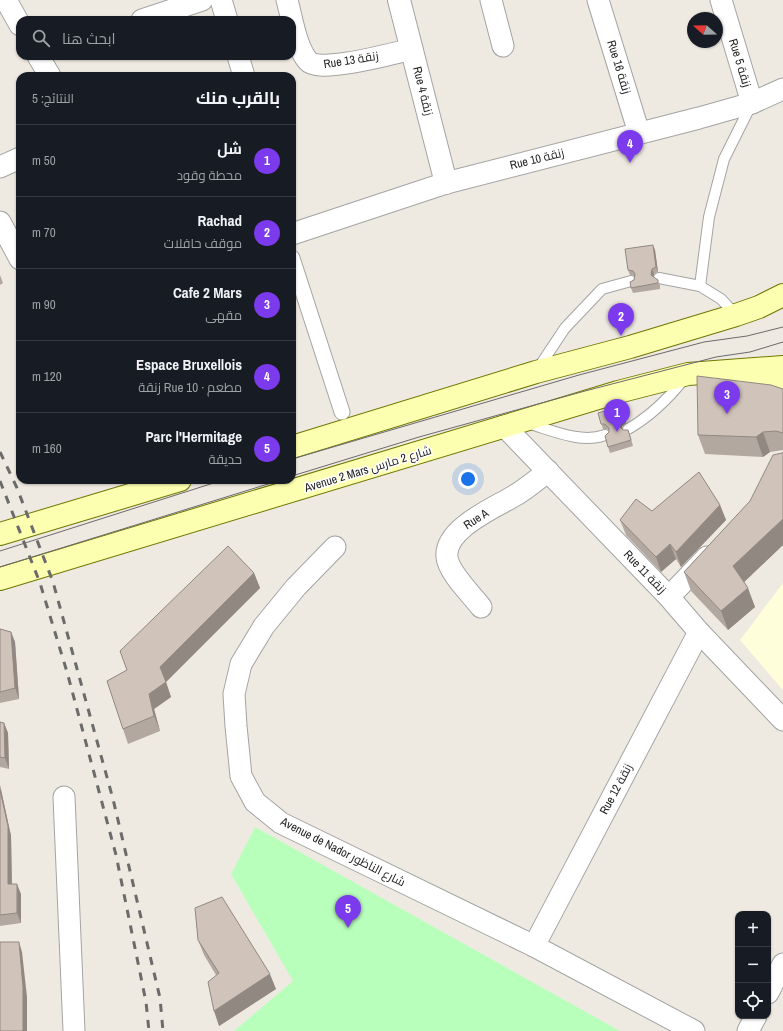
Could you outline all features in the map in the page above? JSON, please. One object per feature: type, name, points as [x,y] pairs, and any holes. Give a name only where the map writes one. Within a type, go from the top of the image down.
[{"type":"main road","points":[[296,446],[536,372],[630,347],[736,315],[780,299]]},
{"type":"main road","points":[[714,373],[783,367]]},
{"type":"main road","points":[[714,373],[783,384]]},
{"type":"main road","name":"Avenue 2 Mars شارع 2 مارس","points":[[0,579],[618,392],[688,374],[714,373]]},
{"type":"main road","points":[[0,534],[167,484]]},
{"type":"street","points":[[6,0],[16,18]]},
{"type":"street","points":[[154,16],[202,0]]},
{"type":"street","points":[[221,0],[226,16]]},
{"type":"street","name":"Rue 13 زنقة","points":[[287,0],[292,16]]},
{"type":"street","name":"Rue 4 زنقة","points":[[399,0],[446,183]]},
{"type":"street","points":[[491,0],[502,46]]},
{"type":"street","name":"Rue 16 زنقة","points":[[598,0],[639,133]]},
{"type":"street","name":"Rue 5 زنقة","points":[[721,0],[752,103]]},
{"type":"street","name":"Rue 13 زنقة","points":[[296,32],[302,53],[309,62],[318,66],[336,65],[412,49]]},
{"type":"street","points":[[40,60],[48,72]]},
{"type":"street","points":[[239,60],[243,72]]},
{"type":"street","name":"Rue 10 زنقة","points":[[296,233],[446,183],[752,103],[783,89]]},
{"type":"street","points":[[0,167],[16,160]]},
{"type":"street","points":[[0,222],[16,252]]},
{"type":"street","points":[[296,270],[342,412]]},
{"type":"street","name":"Rue 11 زنقة","points":[[512,424],[548,471],[669,596],[699,632],[783,720]]},
{"type":"street","name":"Rue A","points":[[481,607],[453,572],[447,557],[451,542],[459,531],[475,518],[515,496],[548,471]]},
{"type":"street","points":[[669,596],[723,541]]},
{"type":"street","name":"Avenue de Nador شارع الناظور","points":[[335,547],[296,587],[264,626],[241,664],[234,694],[241,776],[255,802],[281,823],[534,946],[694,1031]]},
{"type":"street","name":"Rue 12 زنقة","points":[[534,946],[699,632]]},
{"type":"street","points":[[64,797],[74,1031]]},
{"type":"street","points":[[771,987],[783,964]]},
{"type":"street","points":[[748,1031],[754,1019]]},
{"type":"lane","points":[[700,286],[709,217],[724,159],[752,103]]},
{"type":"lane","points":[[659,278],[700,286],[721,299],[736,315]]},
{"type":"lane","points":[[536,372],[565,328],[602,289],[631,280]]},
{"type":"lane","points":[[628,429],[645,420],[667,400],[688,374]]},
{"type":"lane","points":[[512,424],[574,437],[594,439],[605,435]]},
{"type":"shaded area","points":[[783,583],[783,690],[740,640]]},
{"type":"green space","points":[[255,827],[620,1031],[234,1031],[293,981],[231,874]]},
{"type":"building","points":[[653,245],[656,267],[652,269],[651,275],[658,280],[658,283],[631,288],[630,282],[634,280],[635,274],[633,271],[628,270],[625,249]]},
{"type":"building","points":[[697,376],[771,385],[783,389],[783,433],[776,431],[763,432],[756,437],[698,435]]},
{"type":"building","points":[[621,406],[624,417],[620,421],[620,427],[623,430],[628,430],[631,440],[608,447],[605,436],[609,432],[609,428],[605,424],[601,424],[598,413]]},
{"type":"building","points":[[783,452],[783,519],[733,566],[748,588],[721,611],[684,572],[750,501],[773,455]]},
{"type":"building","points":[[699,472],[720,505],[676,552],[670,544],[656,557],[620,520],[636,499],[652,511]]},
{"type":"building","points":[[228,546],[254,573],[160,667],[166,682],[149,694],[154,716],[123,729],[107,681],[127,670],[120,651]]},
{"type":"building","points":[[0,629],[11,632],[15,688],[0,692]]},
{"type":"building","points":[[0,722],[4,723],[5,758],[0,757]]},
{"type":"building","points":[[0,790],[8,826],[8,884],[17,884],[17,913],[0,915]]},
{"type":"building","points":[[222,897],[270,974],[214,1011],[208,982],[219,973],[198,940],[195,908]]},
{"type":"building","points":[[0,942],[19,942],[23,987],[23,1031],[0,1031]]},
{"type":"tram line","points":[[296,458],[579,375],[704,342],[747,336],[783,327]]},
{"type":"tram line","points":[[296,475],[419,437],[585,391],[716,357],[750,352],[783,342]]},
{"type":"tram line","points":[[0,551],[210,484]]},
{"type":"tram line","points":[[0,567],[268,484]]},
{"type":"railway","points":[[0,452],[17,488],[53,582],[113,799],[160,998],[163,1031]]},
{"type":"railway","points":[[0,481],[40,583],[67,672],[116,855],[146,1002],[149,1031]]},
{"type":"place","name":"Espace Bruxellois","points":[[630,163]]},
{"type":"place","name":"Rachad","points":[[621,336]]},
{"type":"place","name":"Cafe 2 Mars","points":[[727,414]]},
{"type":"place","name":"شل","points":[[617,432]]},
{"type":"place","name":"Parc l'Hermitage","points":[[348,928]]}]
